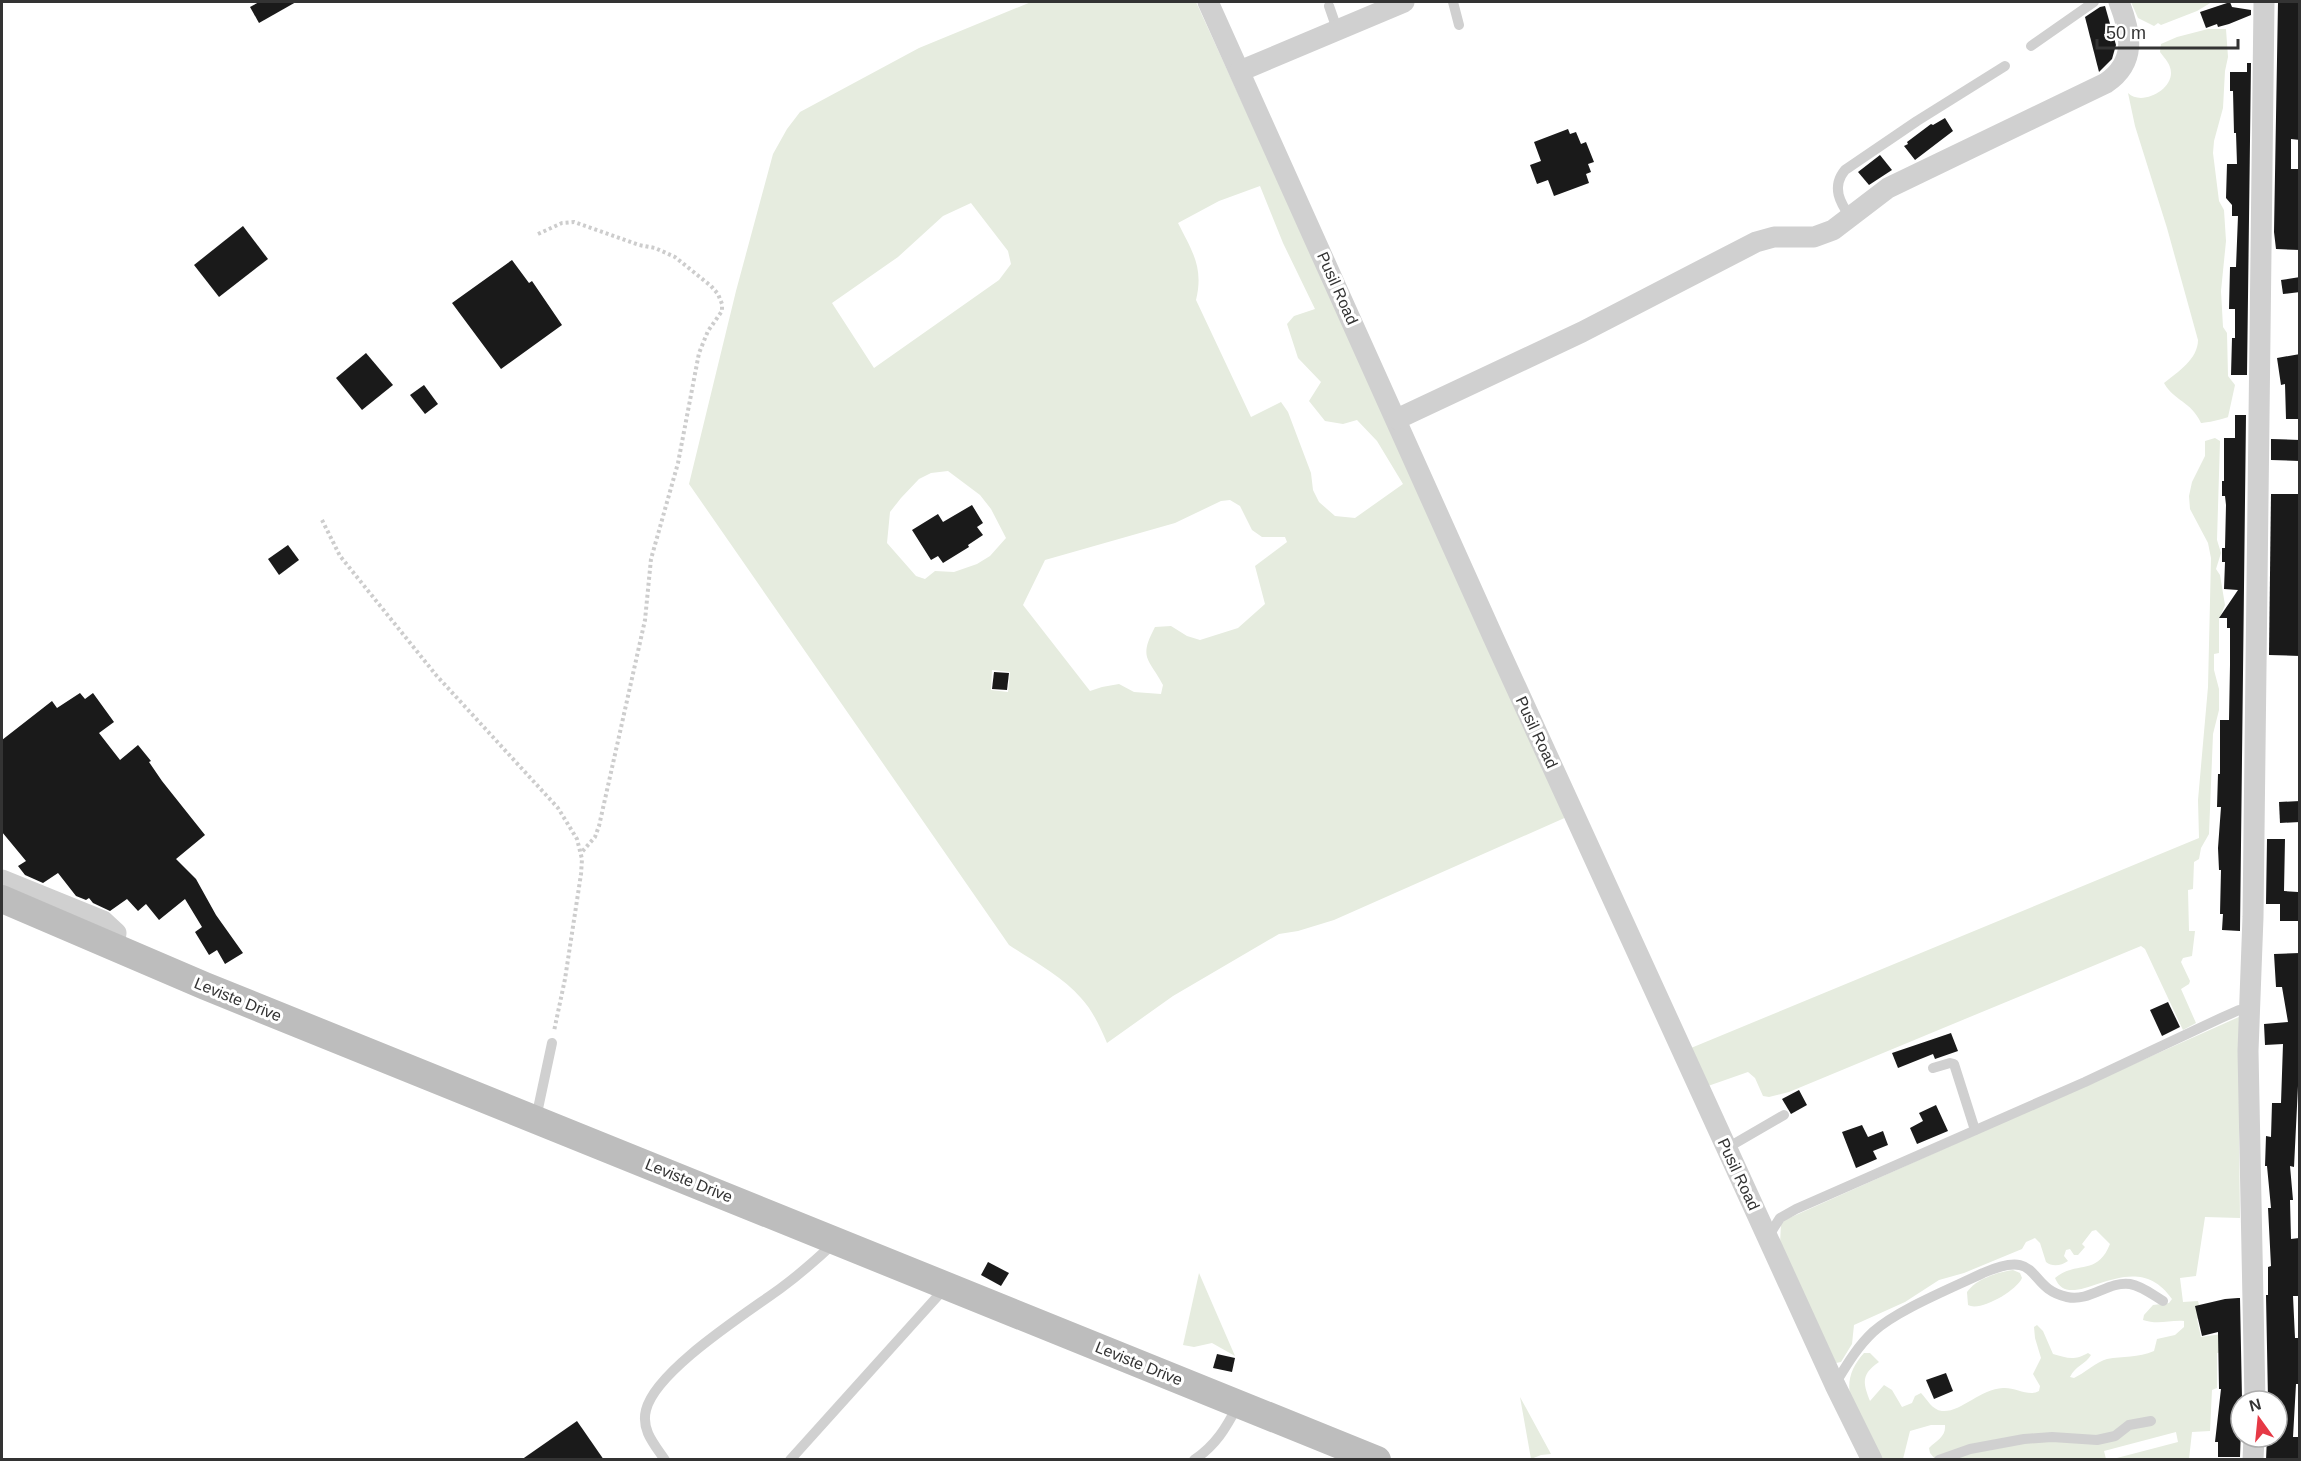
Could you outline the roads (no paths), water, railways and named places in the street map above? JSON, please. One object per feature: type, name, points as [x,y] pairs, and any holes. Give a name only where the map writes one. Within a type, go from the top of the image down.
[{"type":"main road","name":"Leviste Drive","points":[[2,899],[205,986],[1377,1460]]},
{"type":"street","name":"Pusil Road","points":[[1208,2],[1499,649],[1835,1385],[1872,1460]]},
{"type":"street","points":[[1240,71],[1337,29],[1371,23],[1404,2]]},
{"type":"street","points":[[1397,419],[1582,332],[1755,242],[1774,237],[1814,237],[1833,230],[1888,188],[2114,78],[2124,66],[2129,46],[2119,2]]},
{"type":"street","points":[[2255,1389],[2248,1108],[2253,917],[2264,2]]},
{"type":"street","points":[[2,880],[103,921],[116,933],[114,947]]},
{"type":"lane","points":[[1453,2],[1459,25]]},
{"type":"lane","points":[[2031,46],[2094,2]]},
{"type":"lane","points":[[1329,6],[1337,29]]},
{"type":"lane","points":[[1851,218],[1841,205],[1838,193],[1840,178],[1847,168],[2005,66]]},
{"type":"lane","points":[[1768,1237],[1778,1220],[1789,1212],[2085,1082],[2221,1018],[2249,1010]]},
{"type":"lane","points":[[536,1118],[552,1043]]},
{"type":"lane","points":[[1933,1068],[1954,1064],[1975,1130]]},
{"type":"lane","points":[[1728,1148],[1784,1115]]},
{"type":"lane","points":[[665,1460],[646,1431],[646,1410],[657,1387],[668,1374],[733,1321],[781,1288],[837,1241]]},
{"type":"lane","points":[[1835,1385],[1861,1345],[1882,1326],[1964,1282],[1998,1267],[2024,1265],[2031,1269],[2047,1288],[2065,1297],[2076,1298],[2112,1286],[2132,1284],[2163,1301]]},
{"type":"lane","points":[[790,1460],[947,1286]]},
{"type":"lane","points":[[1194,1460],[1220,1437],[1239,1403]]},
{"type":"lane","points":[[1939,1460],[1970,1449],[2024,1439],[2052,1437],[2097,1440],[2118,1434],[2129,1425],[2151,1421]]}]
